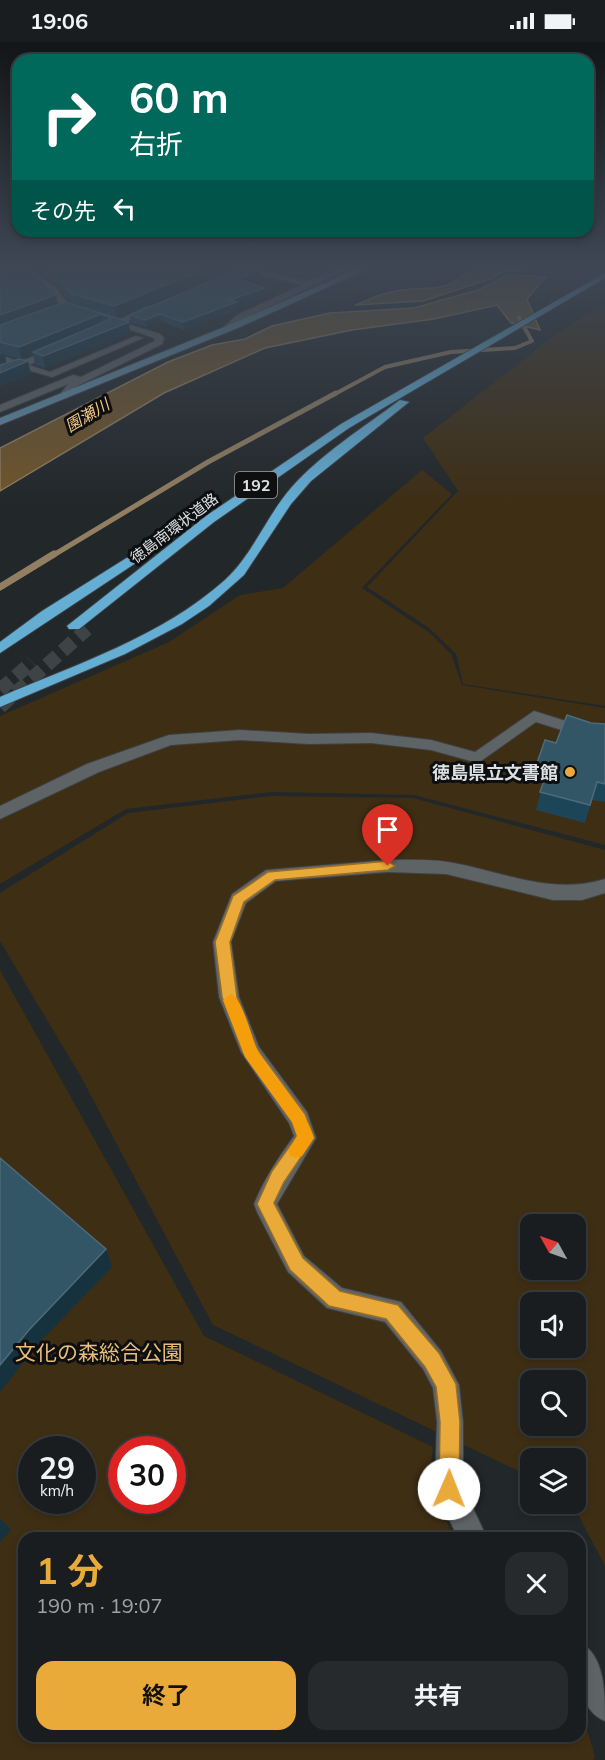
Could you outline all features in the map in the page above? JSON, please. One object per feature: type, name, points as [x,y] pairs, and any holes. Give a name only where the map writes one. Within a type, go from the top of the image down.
[{"type":"highway","name":"徳島南環状道路","points":[[74,626],[210,519],[345,426],[489,347]]},
{"type":"highway","name":"徳島南環状道路","points":[[87,629],[208,531],[313,458],[411,398],[457,366]]},
{"type":"highway","points":[[0,702],[116,654],[209,600],[245,568],[297,489],[331,458],[411,398]]},
{"type":"highway","points":[[0,649],[47,614],[210,508],[345,426]]},
{"type":"main road","points":[[0,422],[184,347]]},
{"type":"street","points":[[0,374],[63,347]]},
{"type":"street","points":[[30,383],[117,347]]},
{"type":"street","points":[[0,409],[147,347]]},
{"type":"street","points":[[64,396],[72,385],[149,347]]},
{"type":"street","points":[[0,358],[49,375]]},
{"type":"street","points":[[0,813],[93,768],[169,740],[240,735],[309,739],[371,738],[431,745],[478,758],[534,716],[587,733],[605,733]]},
{"type":"street","points":[[470,1532],[449,1489],[450,1422],[446,1384],[432,1360],[392,1311],[336,1299],[296,1264],[265,1204],[278,1177],[305,1138],[299,1119],[251,1052],[229,997],[222,942],[238,899],[272,875],[319,869],[416,866],[446,868],[553,892],[582,894],[605,886]]},
{"type":"street","points":[[586,1669],[605,1705]]},
{"type":"green space","points":[[539,347],[605,347],[605,706],[463,684],[456,654],[429,628],[367,587],[458,491],[423,438]]},
{"type":"green space","points":[[422,470],[452,494],[362,588],[430,633],[451,654],[462,685],[605,708],[605,845],[414,795],[272,792],[126,809],[0,884],[0,716],[169,642],[240,595],[283,588]]},
{"type":"green space","points":[[271,796],[413,798],[605,850],[605,1566],[578,1514],[586,1514],[586,1448],[520,1448],[520,1472],[213,1325],[81,1077],[0,941],[0,893],[128,813]]},
{"type":"green space","name":"文化の森総合公園","points":[[0,970],[204,1336],[433,1447],[429,1485],[452,1532],[18,1532],[18,1742],[586,1742],[586,1727],[595,1756],[593,1760],[0,1760]]},
{"type":"water","name":"園瀬川","points":[[206,347],[269,347],[164,393],[0,491],[0,448],[168,362]]},
{"type":"building","points":[[44,347],[65,347],[43,356],[33,352]]},
{"type":"building","points":[[19,359],[28,361],[0,373],[0,365]]},
{"type":"building","name":"徳島県立文書館","points":[[567,715],[591,723],[605,724],[605,784],[597,782],[590,805],[540,792],[549,766],[537,763],[545,740],[556,743]]},
{"type":"building","points":[[0,1158],[106,1249],[29,1330],[0,1365]]},
{"type":"waterway","points":[[333,395],[385,367],[451,352],[517,347]]},
{"type":"waterway","points":[[52,556],[208,462],[336,393]]},
{"type":"waterway","points":[[0,587],[54,554]]},
{"type":"tunnel","points":[[0,707],[87,629]]},
{"type":"tunnel","points":[[0,690],[32,662]]},
{"type":"slow traffic","points":[[231,1000],[251,1052],[299,1119],[305,1138],[296,1151]]},
{"type":"place","name":"徳島県立文書館","points":[[570,772]]},
{"type":"route","points":[[388,866],[319,869],[272,875],[238,899],[222,942],[229,997],[251,1052],[299,1119],[305,1138],[278,1177],[265,1204],[296,1264],[336,1299],[392,1311],[432,1360],[446,1384],[450,1422],[449,1489]]}]
